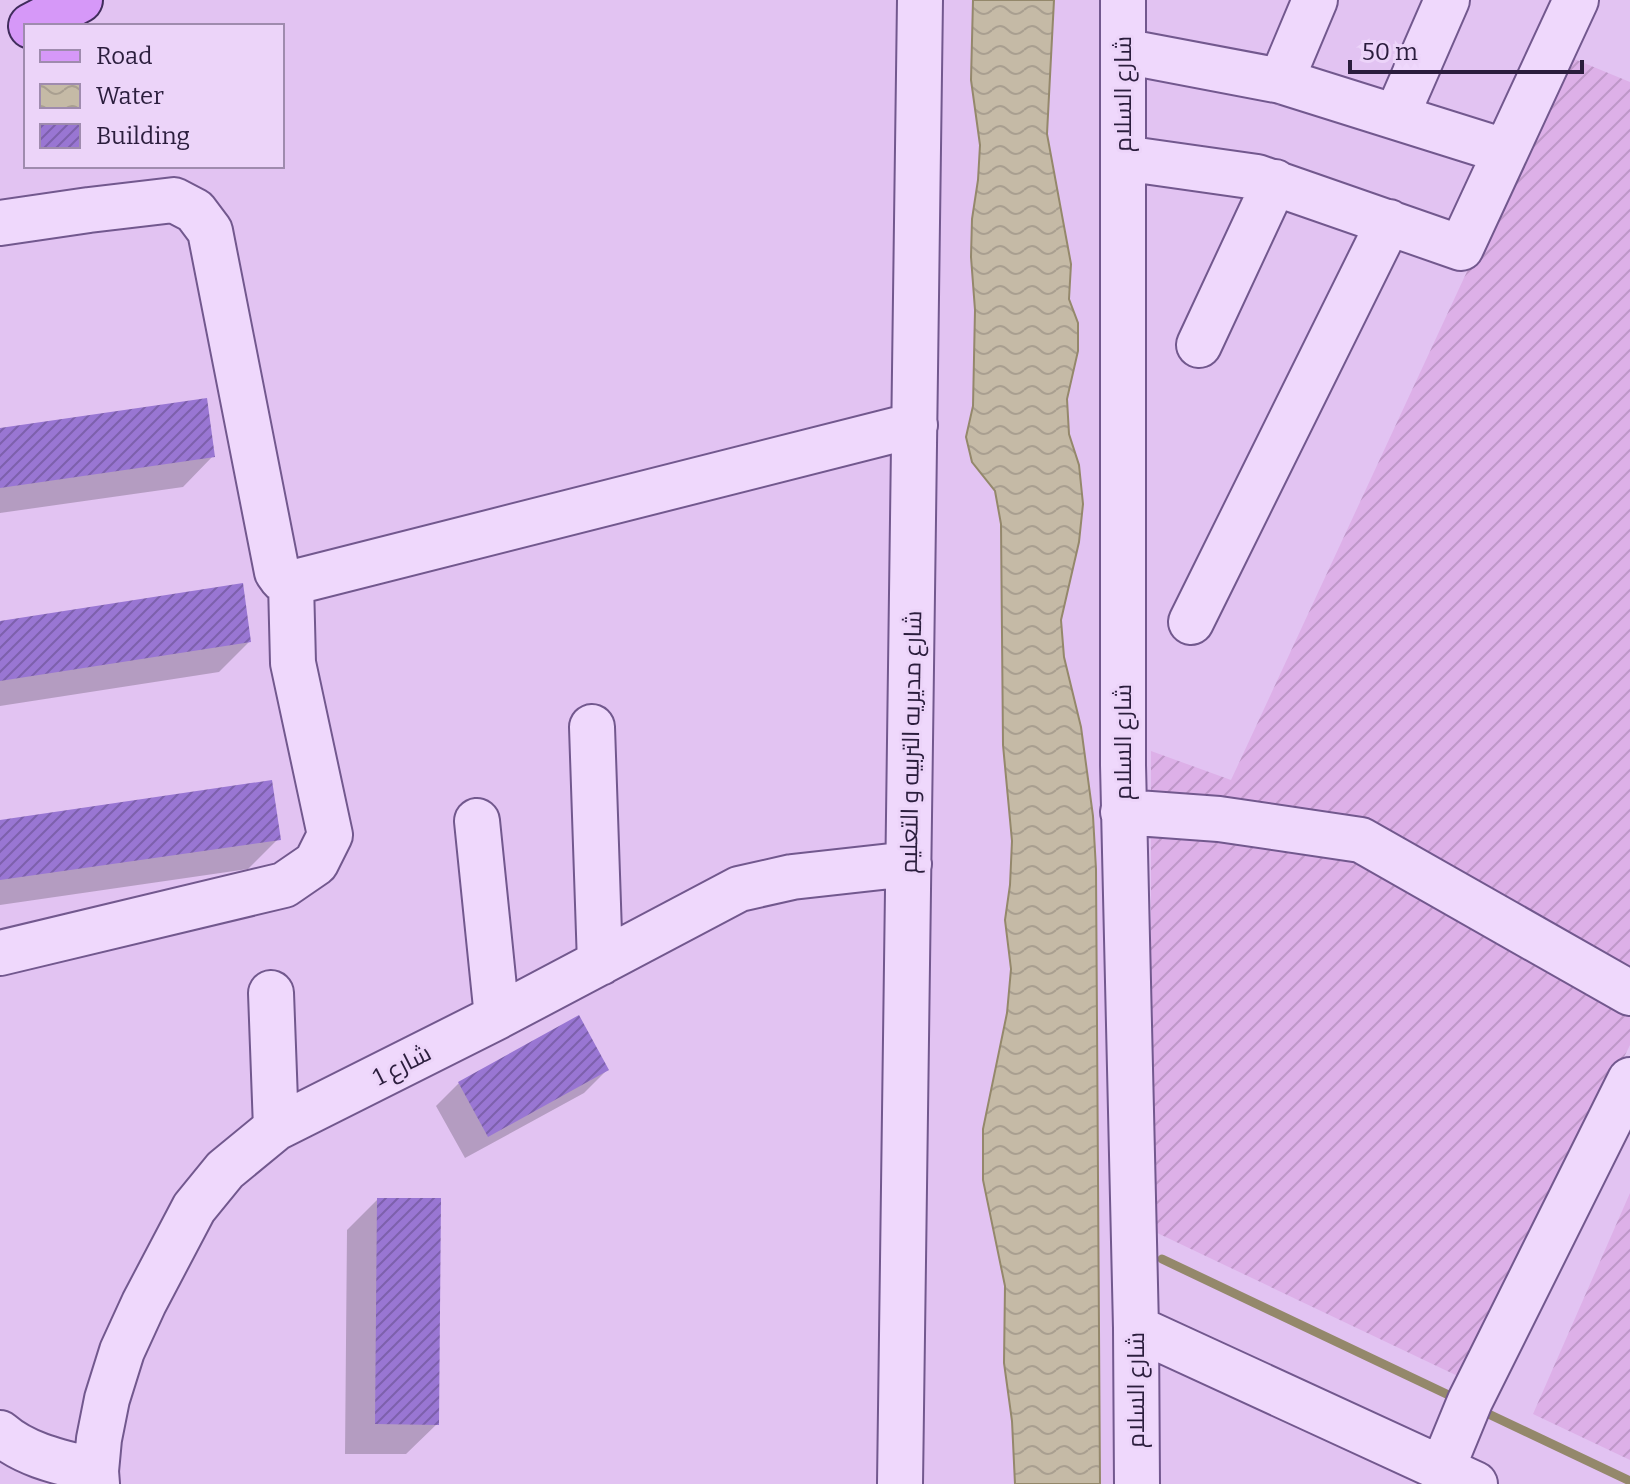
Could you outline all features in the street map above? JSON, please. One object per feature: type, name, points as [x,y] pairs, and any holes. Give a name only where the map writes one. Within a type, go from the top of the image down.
[{"type":"main road","points":[[35,24],[80,0]]},
{"type":"main road","points":[[0,42],[24,30]]},
{"type":"street","name":"شارع مديريه التربيه و التعليم","points":[[900,1484],[920,0]]},
{"type":"street","name":"شارع السلام","points":[[1123,0],[1123,812],[1137,1484]]},
{"type":"street","points":[[1281,81],[1315,0]]},
{"type":"street","points":[[1396,117],[1447,0]]},
{"type":"street","points":[[1123,158],[1230,172],[1275,182],[1461,248],[1576,0]]},
{"type":"street","points":[[1123,51],[1281,81],[1504,151]]},
{"type":"street","points":[[1199,345],[1275,182]]},
{"type":"street","points":[[0,223],[174,200],[195,211],[210,231],[277,572],[282,579],[291,583],[915,425]]},
{"type":"street","points":[[1191,622],[1389,222]]},
{"type":"street","points":[[0,953],[284,885],[316,863],[330,835],[293,663],[291,583]]},
{"type":"street","points":[[592,727],[600,963]]},
{"type":"street","points":[[1123,812],[1219,819],[1361,840],[1630,993]]},
{"type":"street","points":[[477,821],[497,1017]]},
{"type":"street","name":"شارع 1","points":[[97,1478],[99,1439],[122,1351],[167,1258],[194,1208],[225,1170],[276,1128],[497,1017],[739,889],[792,877],[909,864]]},
{"type":"street","points":[[271,993],[276,1128]]},
{"type":"street","points":[[1136,1328],[1456,1466],[1470,1401],[1630,1080]]},
{"type":"street","points":[[0,1433],[45,1458],[97,1478]]},
{"type":"shaded area","points":[[1567,56],[1630,82],[1630,1045],[1464,1379],[1151,1230],[1151,751],[1231,780]]},
{"type":"shaded area","points":[[1630,1193],[1630,1460],[1533,1414]]},
{"type":"water","points":[[973,0],[1054,0],[1047,134],[1071,264],[1069,299],[1078,323],[1078,351],[1067,399],[1069,434],[1079,465],[1083,504],[1079,542],[1061,620],[1064,657],[1081,727],[1093,816],[1096,869],[1100,1484],[1015,1484],[1012,1421],[1004,1363],[1005,1286],[983,1180],[983,1129],[1007,1013],[1011,969],[1005,920],[1012,841],[1003,745],[1001,524],[995,491],[972,462],[966,437],[973,406],[975,310],[972,219],[980,145],[971,80]]},
{"type":"building","points":[[207,398],[215,457],[0,488],[0,428]]},
{"type":"building","points":[[243,583],[251,642],[0,681],[0,621]]},
{"type":"building","points":[[272,780],[281,840],[0,880],[0,820]]},
{"type":"building","points":[[579,1015],[609,1070],[488,1137],[458,1082]]},
{"type":"building","points":[[377,1198],[441,1198],[439,1425],[375,1424]]},
{"type":"waterway","points":[[1162,1259],[1457,1399]]},
{"type":"waterway","points":[[1478,1409],[1630,1481]]}]
